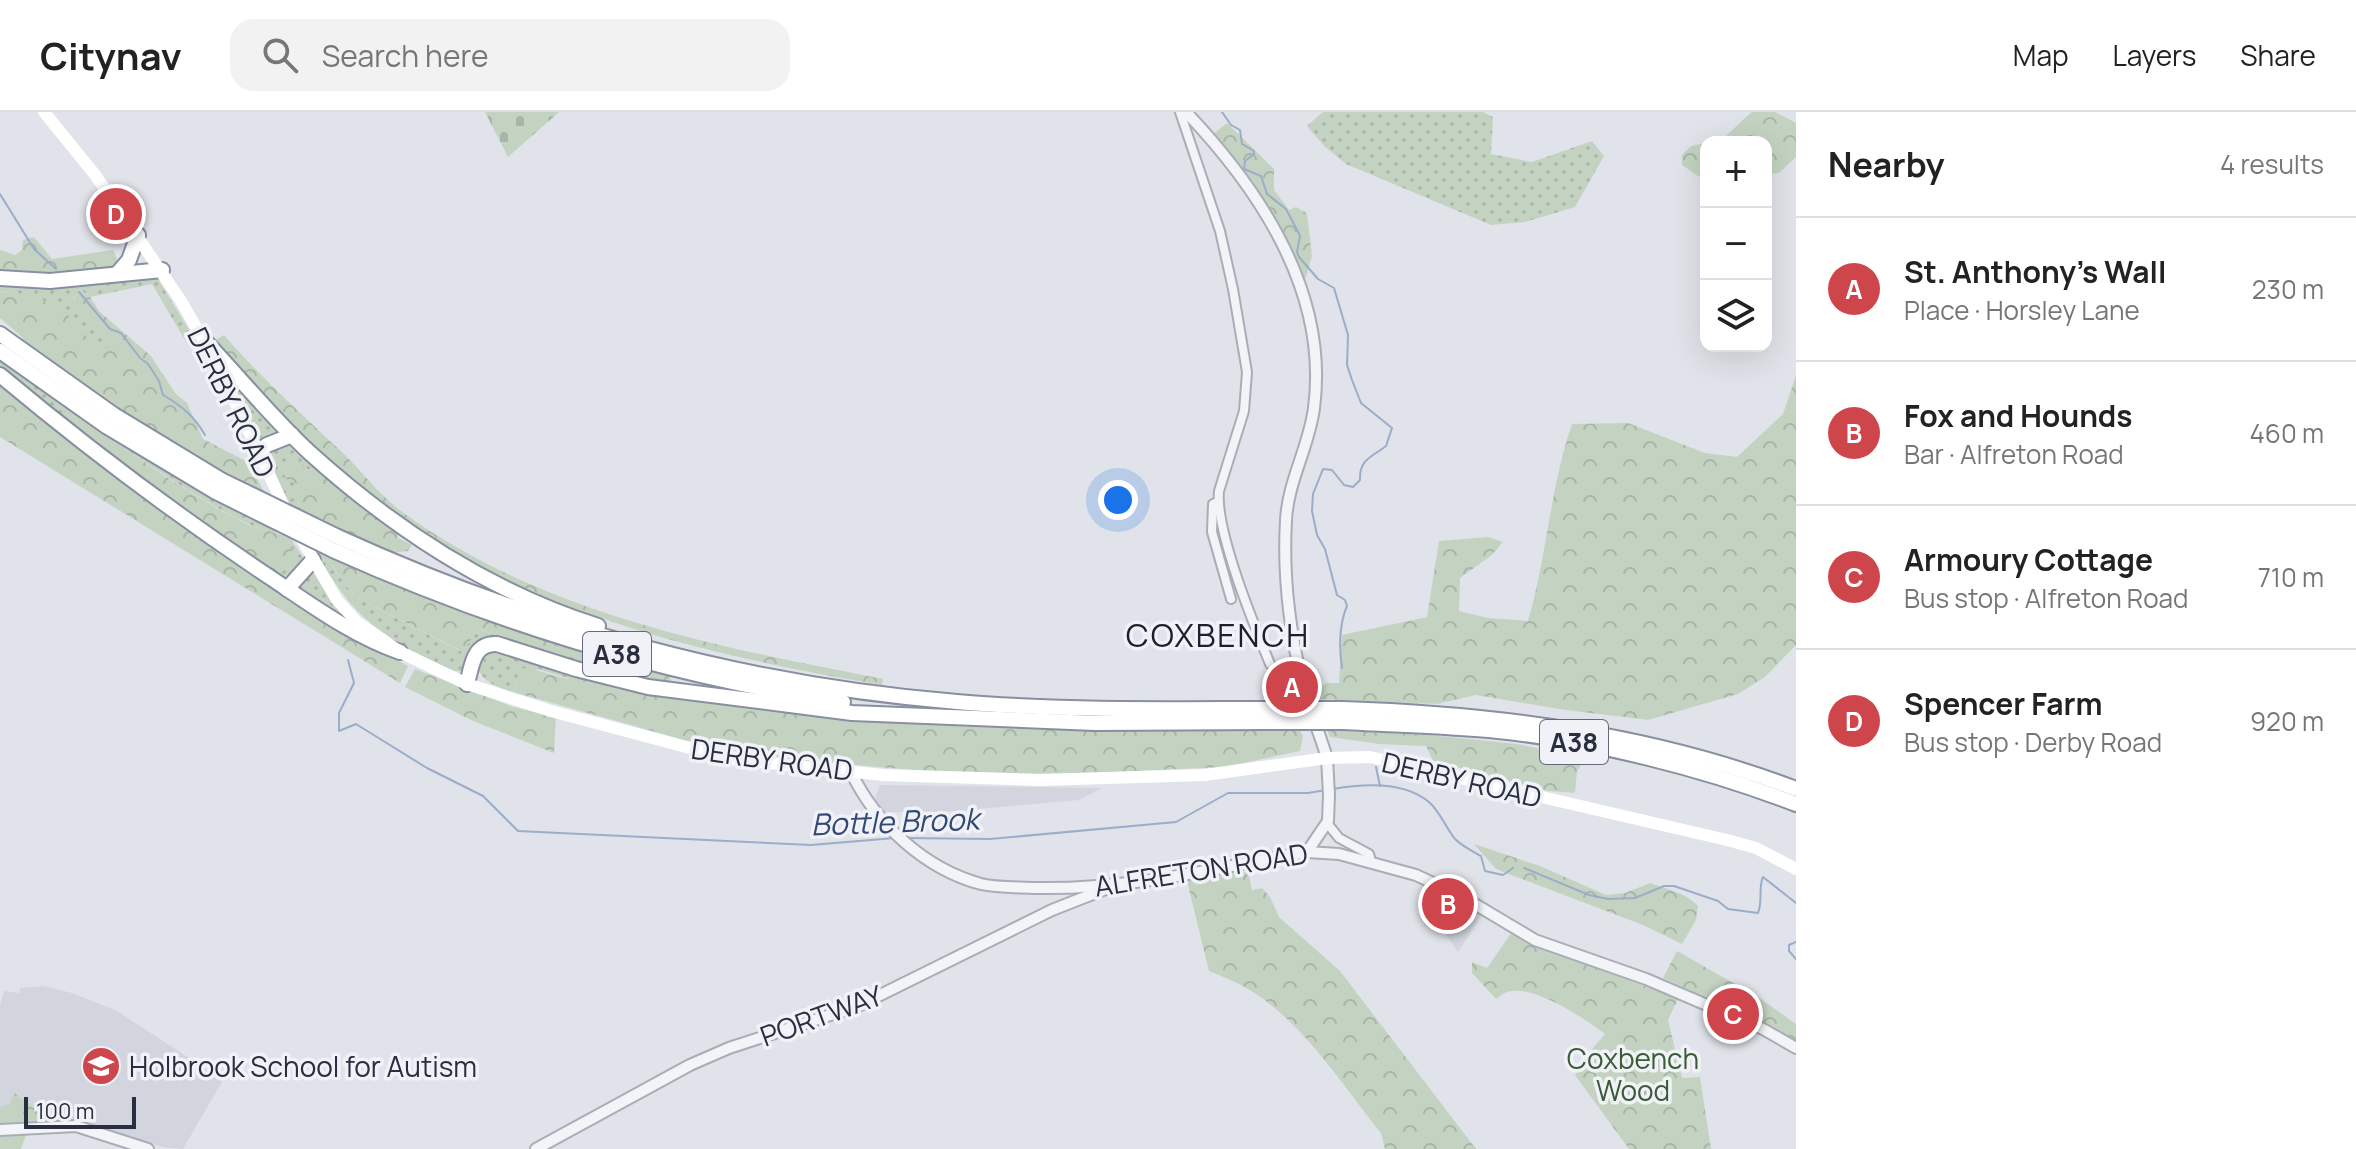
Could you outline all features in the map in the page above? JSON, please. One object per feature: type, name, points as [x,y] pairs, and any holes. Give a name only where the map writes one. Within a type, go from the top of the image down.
[{"type":"highway","points":[[117,274],[129,260],[138,235]]},
{"type":"highway","points":[[0,278],[50,281],[162,270]]},
{"type":"highway","name":"A38","points":[[0,334],[219,486]]},
{"type":"highway","points":[[205,341],[292,435],[341,479],[405,528],[470,568],[534,601],[626,635],[821,686]]},
{"type":"highway","name":"A38","points":[[0,351],[106,426],[336,544],[466,605],[635,659],[763,689],[914,714],[1095,723],[1274,715]]},
{"type":"highway","points":[[0,375],[163,504],[287,589],[378,645],[400,652]]},
{"type":"highway","points":[[257,453],[267,445],[292,435]]},
{"type":"highway","name":"A38","points":[[336,544],[564,625],[683,657],[821,686],[908,698],[1091,710],[1468,716],[1585,732],[1671,751],[1796,789]]},
{"type":"highway","points":[[287,589],[313,560]]},
{"type":"highway","points":[[467,684],[479,649],[497,644],[608,678],[685,693],[852,713],[914,714]]},
{"type":"highway","name":"A38","points":[[1344,715],[1575,742],[1711,776],[1796,804]]},
{"type":"main road","name":"DERBY ROAD","points":[[44,112],[96,176],[138,235],[205,341],[257,453],[328,587],[357,622],[400,652],[467,684],[551,711],[731,759],[851,772],[1001,780],[1131,778],[1227,773],[1327,758],[1362,756],[1391,760],[1727,840],[1756,848],[1796,869]]},
{"type":"street","points":[[1183,112],[1220,231],[1247,372],[1244,411],[1224,471],[1218,502],[1222,529],[1270,664],[1283,678],[1301,677]]},
{"type":"street","points":[[1183,112],[1205,133],[1269,217],[1305,295],[1314,330],[1314,413],[1291,486],[1286,520],[1287,593],[1301,677],[1327,758],[1327,823],[1307,852]]},
{"type":"street","points":[[1218,502],[1213,504],[1212,532],[1231,599]]},
{"type":"street","name":"ALFRETON ROAD","points":[[851,772],[864,797],[896,833],[921,855],[955,875],[982,884],[1110,887],[1307,852],[1339,854],[1424,878],[1463,897],[1535,940],[1646,979],[1763,1029],[1796,1048]]},
{"type":"street","points":[[1327,823],[1339,838],[1369,854],[1371,861]]},
{"type":"street","name":"PORTWAY","points":[[536,1149],[690,1065],[729,1048],[858,1006],[1052,910],[1110,887]]},
{"type":"street","points":[[0,1130],[76,1126],[148,1149]]},
{"type":"shaded area","points":[[880,785],[1102,788],[1079,800],[943,812],[884,812],[875,799]]},
{"type":"shaded area","points":[[1436,888],[1483,913],[1458,952],[1437,922],[1431,901]]},
{"type":"shaded area","name":"Holbrook School for Autism","points":[[43,986],[72,993],[117,1011],[223,1080],[183,1149],[163,1147],[93,1125],[92,1119],[82,1117],[80,1123],[51,1120],[0,1125],[0,1005],[4,991],[19,993],[20,988]]},
{"type":"green space","points":[[485,112],[559,112],[508,157]]},
{"type":"green space","points":[[1323,112],[1483,112],[1493,117],[1491,154],[1532,162],[1592,141],[1604,156],[1575,207],[1525,222],[1491,225],[1346,164],[1325,147],[1307,126]]},
{"type":"green space","points":[[1752,112],[1775,112],[1796,123],[1796,157],[1779,173],[1772,174],[1772,136],[1726,136]]},
{"type":"green space","points":[[1227,123],[1274,169],[1274,190],[1289,210],[1296,207],[1307,213],[1312,256],[1305,281],[1260,194],[1213,134]]},
{"type":"green space","points":[[1700,144],[1700,176],[1682,165],[1682,155],[1691,146]]},
{"type":"green space","points":[[34,237],[52,259],[113,250],[118,261],[114,267],[86,272],[0,272],[0,250],[15,255],[22,250],[23,240]]},
{"type":"green space","points":[[153,276],[158,279],[196,341],[189,347],[152,284],[90,297],[81,290],[73,299],[108,347],[104,351],[90,343],[73,320],[5,291],[0,292],[0,282]]},
{"type":"green space","points":[[81,290],[100,312],[151,356],[175,393],[187,403],[203,439],[248,462],[265,493],[203,461],[114,406],[27,347],[22,337],[0,318],[0,292],[39,298],[65,313],[90,341],[104,351],[108,347],[73,300]]},
{"type":"green space","points":[[224,335],[388,500],[459,548],[515,577],[574,602],[634,622],[758,654],[883,679],[882,685],[798,670],[640,631],[564,605],[492,572],[423,533],[356,484],[241,375],[217,339]]},
{"type":"green space","points":[[0,358],[78,416],[67,418],[70,428],[0,370]]},
{"type":"green space","points":[[225,366],[285,432],[262,442],[259,440]]},
{"type":"green space","points":[[1796,375],[1796,645],[1765,677],[1738,694],[1648,720],[1476,695],[1437,704],[1316,699],[1317,690],[1326,683],[1339,683],[1342,635],[1427,617],[1439,541],[1488,537],[1503,542],[1492,555],[1460,578],[1459,611],[1488,618],[1528,621],[1572,424],[1628,423],[1705,453],[1737,457],[1783,414]]},
{"type":"green space","points":[[0,382],[337,628],[408,666],[400,683],[0,437]]},
{"type":"green space","points":[[78,416],[203,500],[247,524],[288,538],[296,564],[274,575],[70,428],[67,418]]},
{"type":"green space","points":[[99,431],[276,532],[239,520],[214,506]]},
{"type":"green space","points":[[289,441],[326,472],[308,469],[304,475],[298,489],[301,512],[289,506],[268,455],[268,452]]},
{"type":"green space","points":[[279,461],[299,461],[308,469],[326,472],[396,528],[398,538],[412,545],[408,551],[390,553],[301,512],[297,484],[286,479]]},
{"type":"green space","points":[[288,538],[305,561],[291,576],[274,575],[293,568],[295,564]]},
{"type":"green space","points":[[315,552],[324,554],[354,596],[462,652],[478,629],[507,639],[489,639],[461,671],[443,668],[374,626],[350,602]]},
{"type":"green space","points":[[324,554],[451,607],[670,676],[671,681],[662,683],[597,668],[478,629],[463,652],[354,596]]},
{"type":"green space","points":[[312,571],[339,611],[338,616],[296,590]]},
{"type":"green space","points":[[497,648],[584,678],[577,681],[538,669],[518,680],[513,692],[488,681],[477,668],[487,653]]},
{"type":"green space","points":[[524,668],[563,678],[584,678],[672,695],[850,717],[1030,726],[1299,729],[1303,736],[1300,751],[1224,767],[1068,774],[937,772],[796,760],[713,748],[513,692],[518,680],[517,672]]},
{"type":"green space","points":[[415,669],[513,707],[556,717],[554,753],[473,721],[405,687]]},
{"type":"green space","points":[[1327,730],[1430,735],[1517,744],[1586,758],[1577,771],[1575,793],[1549,791],[1433,761],[1426,746],[1330,737]]},
{"type":"green space","points":[[1474,844],[1540,866],[1606,895],[1625,893],[1650,883],[1669,889],[1698,906],[1696,920],[1682,944],[1643,925],[1496,869]]},
{"type":"green space","points":[[1248,872],[1252,890],[1262,888],[1279,917],[1340,971],[1476,1149],[1385,1149],[1381,1133],[1307,1039],[1253,992],[1209,971],[1186,877]]},
{"type":"green space","name":"Coxbench Wood","points":[[1512,932],[1531,943],[1678,999],[1668,1020],[1682,1078],[1700,1077],[1711,1149],[1629,1149],[1575,1075],[1605,1034],[1558,1004],[1531,993],[1507,992],[1496,999],[1472,973],[1472,962],[1487,968]]},
{"type":"green space","points":[[1677,951],[1761,999],[1796,1024],[1796,1042],[1723,1001],[1700,995],[1663,978]]},
{"type":"green space","points":[[14,1093],[51,1120],[0,1125],[0,1107],[10,1104]]},
{"type":"green space","points":[[27,1132],[21,1149],[0,1149],[0,1135]]},
{"type":"waterway","points":[[1222,112],[1231,125],[1240,130],[1242,144],[1254,151],[1245,161],[1244,169],[1261,176],[1267,194],[1286,209],[1300,236],[1299,257],[1318,279],[1334,288],[1348,335],[1347,365],[1361,403],[1392,428],[1386,446],[1364,463],[1360,480],[1353,487],[1344,485],[1332,470],[1323,469],[1313,494],[1312,511],[1317,535],[1325,549],[1337,595],[1345,600],[1347,606],[1340,637],[1342,668]]},
{"type":"waterway","name":"Bottle Brook","points":[[0,194],[34,249],[56,269]]},
{"type":"waterway","name":"Bottle Brook","points":[[79,292],[110,329],[121,333],[148,364],[159,381],[163,395],[187,412],[205,435]]},
{"type":"waterway","name":"Bottle Brook","points":[[348,660],[354,683],[339,713],[339,731],[356,724],[427,768],[483,796],[518,831],[811,845],[895,838]]},
{"type":"waterway","points":[[1376,767],[1380,786]]},
{"type":"waterway","name":"Bottle Brook","points":[[1333,789],[1383,786],[1420,796],[1437,811],[1455,839],[1481,856],[1485,871],[1503,875],[1513,868]]},
{"type":"waterway","name":"Bottle Brook","points":[[906,838],[990,839],[1176,822],[1228,793],[1308,793],[1326,790]]},
{"type":"waterway","name":"Bottle Brook","points":[[1524,868],[1589,895],[1608,899],[1635,898],[1664,886],[1674,886],[1718,901],[1728,909],[1758,913],[1763,877],[1796,903]]},
{"type":"waterway","name":"Bottle Brook","points":[[1796,942],[1789,945],[1789,951],[1796,959]]},
{"type":"place","name":"Spencer Farm","points":[[116,214]]},
{"type":"place","name":"St. Anthony's Wall","points":[[1292,687]]},
{"type":"place","name":"Fox and Hounds","points":[[1448,904]]},
{"type":"place","name":"Armoury Cottage","points":[[1733,1014]]},
{"type":"place","name":"Holbrook School for Autism","points":[[101,1066]]},
{"type":"district","name":"COXBENCH","points":[[1218,635]]}]
